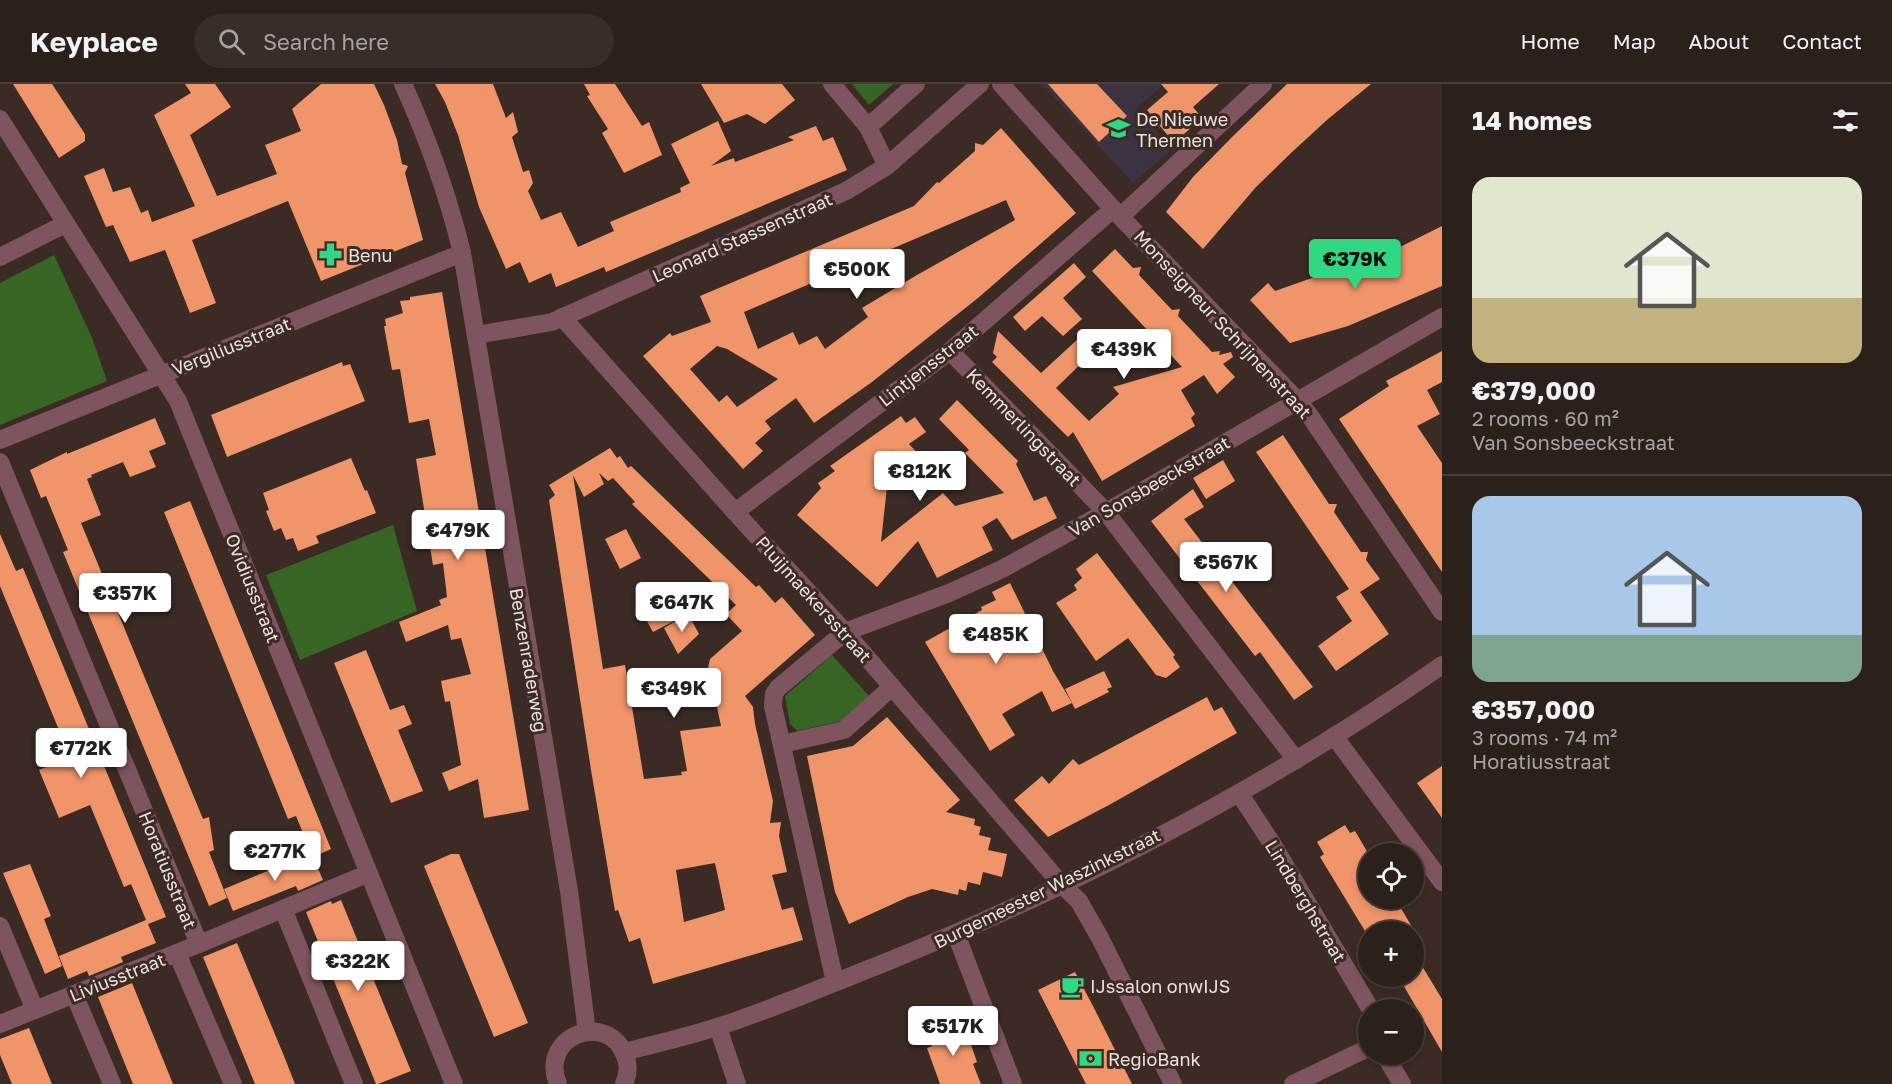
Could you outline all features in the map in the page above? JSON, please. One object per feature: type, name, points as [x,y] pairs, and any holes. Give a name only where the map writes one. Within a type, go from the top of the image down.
[{"type":"street","name":"Benzenraderweg","points":[[403,84],[435,161],[462,253],[569,891],[587,1032]]},
{"type":"street","points":[[832,84],[868,127],[887,166]]},
{"type":"street","points":[[868,127],[916,84]]},
{"type":"street","name":"Leonard Stassenstraat","points":[[476,335],[541,325],[562,317],[846,191],[887,166],[980,84]]},
{"type":"street","name":"Monseigneur Schrijnenstraat","points":[[1001,84],[1117,213],[1311,416],[1442,612]]},
{"type":"street","name":"Lintjensstraat","points":[[735,512],[950,351],[1117,213],[1263,84]]},
{"type":"street","name":"Ovidiusstraat","points":[[0,119],[178,401],[452,1081]]},
{"type":"street","points":[[0,257],[65,224]]},
{"type":"street","name":"Vergiliusstraat","points":[[0,440],[462,253]]},
{"type":"street","name":"Pluijmaekersstraat","points":[[562,317],[845,632],[1062,885],[1079,901],[1173,1084]]},
{"type":"street","name":"Van Sonsbeeckstraat","points":[[782,744],[773,706],[774,694],[778,688],[845,632],[949,593],[1002,569],[1106,512],[1442,317]]},
{"type":"street","name":"Kemmerlingstraat","points":[[950,351],[1106,512],[1296,759]]},
{"type":"street","name":"Horatiusstraat","points":[[0,462],[199,944]]},
{"type":"street","name":"Burgemeester Waszinkstraat","points":[[624,1052],[717,1027],[957,934],[1062,885],[1239,792],[1439,672]]},
{"type":"street","points":[[834,982],[782,744],[844,730],[892,687]]},
{"type":"street","points":[[1334,736],[1442,882]]},
{"type":"street","name":"Lindberghstraat","points":[[1239,792],[1364,999]]},
{"type":"street","name":"Liviusstraat","points":[[0,1024],[367,874]]},
{"type":"street","points":[[283,909],[354,1084]]},
{"type":"street","points":[[0,926],[35,1010]]},
{"type":"street","points":[[957,934],[1013,1084]]},
{"type":"street","name":"Horatiusstraat","points":[[177,953],[233,1084]]},
{"type":"street","points":[[75,994],[112,1084]]},
{"type":"street","points":[[717,1027],[737,1084]]},
{"type":"street","points":[[558,1084],[554,1066],[560,1048],[575,1035],[587,1032],[598,1032],[609,1036],[624,1052],[627,1071],[624,1084]]},
{"type":"street","points":[[1293,1084],[1358,1053]]},
{"type":"street","points":[[1391,1065],[1402,1084]]},
{"type":"street","points":[[434,1084],[452,1081]]},
{"type":"shaded area","name":"De Nieuwe Thermen","points":[[1042,84],[1164,84],[1136,108],[1172,149],[1133,183]]},
{"type":"green space","points":[[852,84],[893,84],[869,105]]},
{"type":"green space","points":[[54,255],[92,338],[107,381],[0,425],[0,283]]},
{"type":"green space","points":[[393,525],[417,611],[300,660],[266,575]]},
{"type":"green space","points":[[832,655],[869,696],[841,721],[797,731],[790,724],[785,696]]},
{"type":"building","points":[[13,84],[52,84],[85,134],[85,141],[59,158]]},
{"type":"building","points":[[185,84],[215,84],[231,107],[190,135],[217,196],[277,174],[265,145],[301,131],[292,109],[321,84],[374,84],[397,140],[402,164],[408,166],[405,173],[423,240],[321,281],[288,201],[192,240],[216,303],[190,313],[165,250],[130,262],[113,225],[106,227],[84,176],[104,168],[113,192],[130,187],[141,213],[148,210],[152,222],[195,206],[154,115],[191,93]]},
{"type":"building","points":[[435,84],[493,84],[506,118],[513,112],[518,132],[512,137],[523,172],[529,170],[533,183],[528,191],[541,220],[561,212],[578,247],[614,231],[610,222],[681,192],[680,188],[690,183],[671,144],[718,121],[731,151],[711,166],[734,158],[735,162],[794,140],[788,137],[816,126],[823,141],[833,137],[847,170],[606,272],[604,267],[556,287],[551,273],[529,283],[520,262],[506,269],[479,207],[458,135]]},
{"type":"building","points":[[584,84],[615,84],[642,126],[649,122],[662,155],[624,173],[602,133],[608,129],[587,96],[590,95]]},
{"type":"building","points":[[701,84],[782,84],[795,100],[765,124],[747,114],[724,123]]},
{"type":"building","points":[[1048,84],[1097,84],[1127,116],[1099,142]]},
{"type":"building","points":[[1161,84],[1219,84],[1193,107],[1202,118],[1174,143],[1147,110],[1168,92]]},
{"type":"building","points":[[1287,84],[1371,84],[1328,119],[1256,187],[1203,249],[1166,212],[1193,177]]},
{"type":"building","points":[[1001,128],[1076,213],[978,298],[872,382],[814,423],[796,398],[765,421],[771,429],[755,443],[763,451],[743,469],[643,356],[670,333],[672,336],[711,322],[700,296],[914,206],[937,182],[939,183],[975,151],[975,143],[983,145]],"holes":[[[1006,200],[1015,220],[862,308],[868,317],[825,349],[817,336],[799,345],[793,332],[758,349],[744,312]],[[717,346],[727,349],[778,379],[737,407],[727,395],[719,402],[690,369]]]},
{"type":"building","points":[[1442,226],[1442,286],[1348,326],[1290,343],[1250,300],[1268,283],[1275,291],[1400,247]]},
{"type":"building","points":[[1115,249],[1133,268],[1141,267],[1139,275],[1172,310],[1180,309],[1178,316],[1212,352],[1220,351],[1219,355],[1231,352],[1233,357],[1223,364],[1235,377],[1217,394],[1204,375],[1181,390],[1195,414],[1191,418],[1195,426],[1102,481],[1073,432],[1068,437],[992,362],[997,357],[993,353],[998,331],[1041,373],[1079,338],[1093,352],[1056,388],[1089,421],[1119,394],[1113,387],[1182,367],[1092,271]]},
{"type":"building","points":[[1074,263],[1086,277],[1063,298],[1082,319],[1063,336],[1042,316],[1025,331],[1013,317]]},
{"type":"building","points":[[442,292],[529,810],[484,818],[478,779],[449,791],[442,773],[461,765],[450,701],[445,702],[441,681],[471,674],[461,638],[451,640],[448,625],[406,642],[399,622],[441,605],[439,600],[447,597],[443,563],[433,565],[416,459],[436,455],[429,419],[409,423],[400,369],[392,370],[384,326],[386,326],[385,319],[403,313],[400,301],[410,300],[410,297]]},
{"type":"building","points":[[1442,351],[1442,382],[1427,390],[1440,414],[1417,426],[1442,463],[1442,572],[1339,419],[1389,386],[1386,381]]},
{"type":"building","points":[[342,362],[343,366],[350,364],[365,401],[227,457],[211,415]]},
{"type":"building","points":[[957,400],[1018,461],[1016,464],[1034,501],[1046,496],[1057,518],[1012,540],[997,518],[982,527],[993,550],[937,578],[918,541],[877,587],[797,515],[821,488],[818,483],[835,471],[830,466],[901,416],[906,423],[915,417],[926,432],[909,444],[935,472],[922,484],[891,450],[881,542],[943,493],[955,506],[1004,493],[965,453],[969,450],[939,419]]},
{"type":"building","points":[[155,418],[166,444],[149,451],[156,467],[130,477],[123,462],[91,475],[92,477],[87,479],[101,515],[81,523],[203,819],[209,817],[214,850],[209,852],[227,898],[209,906],[63,552],[68,550],[46,496],[41,498],[30,470],[67,452],[67,454]]},
{"type":"building","points":[[1283,435],[1329,504],[1337,504],[1334,512],[1361,552],[1368,552],[1366,560],[1380,579],[1360,592],[1389,634],[1336,671],[1318,646],[1352,621],[1336,597],[1349,589],[1256,452]]},
{"type":"building","points":[[610,448],[617,458],[620,456],[628,468],[631,466],[756,587],[759,585],[775,603],[782,597],[815,635],[745,696],[753,707],[773,801],[770,823],[781,822],[779,836],[787,872],[772,875],[782,910],[793,907],[803,940],[653,984],[640,938],[629,942],[618,910],[615,911],[549,500],[555,495],[549,485]],"holes":[[[599,473],[608,481],[613,478],[635,502],[632,504],[736,605],[726,614],[742,631],[710,659],[704,685],[713,688],[721,726],[680,731],[687,771],[681,772],[682,775],[644,779],[625,665],[603,669],[573,475],[584,497],[604,484]],[[715,863],[725,910],[684,922],[676,870]]]},
{"type":"building","points":[[351,458],[376,513],[316,536],[319,543],[298,551],[293,538],[286,540],[281,528],[274,531],[266,511],[269,510],[263,493]]},
{"type":"building","points":[[1223,460],[1235,481],[1206,499],[1193,478]]},
{"type":"building","points":[[1193,489],[1204,507],[1184,519],[1313,687],[1294,700],[1260,652],[1255,656],[1151,521]]},
{"type":"building","points":[[190,501],[331,849],[313,857],[296,816],[288,819],[164,512]]},
{"type":"building","points":[[626,529],[641,558],[620,569],[605,539]]},
{"type":"building","points":[[0,534],[16,571],[23,568],[166,917],[148,924],[156,943],[121,957],[123,962],[89,976],[87,971],[68,979],[59,956],[146,920],[131,884],[124,887],[90,805],[59,818],[39,770],[70,757],[0,586]]},
{"type":"building","points":[[1097,553],[1175,655],[1173,657],[1180,667],[1166,678],[1156,675],[1128,638],[1096,661],[1056,603],[1077,590],[1074,585],[1082,578],[1076,569]]},
{"type":"building","points":[[1010,583],[1053,671],[1072,703],[1052,712],[1042,691],[1002,714],[1015,735],[990,751],[925,642],[982,610],[981,607],[996,600],[992,592]]},
{"type":"building","points":[[661,597],[674,621],[653,632],[640,609]]},
{"type":"building","points":[[688,614],[699,634],[678,654],[664,628]]},
{"type":"building","points":[[366,650],[390,710],[404,705],[412,724],[398,730],[423,791],[391,803],[334,663]]},
{"type":"building","points":[[1104,671],[1112,687],[1107,689],[1109,692],[1075,709],[1065,689]]},
{"type":"building","points":[[1207,697],[1214,711],[1222,707],[1237,733],[1109,805],[1048,837],[1014,800],[1042,776],[1049,784],[1073,759],[1079,765]]},
{"type":"building","points":[[887,717],[960,800],[946,812],[975,819],[974,825],[981,827],[979,835],[991,838],[988,850],[1007,854],[1002,877],[983,872],[980,885],[968,882],[966,891],[959,889],[958,895],[932,889],[908,897],[849,924],[835,892],[807,756],[853,746]]},
{"type":"building","points":[[1442,766],[1442,818],[1417,783]]},
{"type":"building","points":[[1345,825],[1350,833],[1355,831],[1362,843],[1358,843],[1358,909],[1401,909],[1409,921],[1359,921],[1320,857],[1324,854],[1317,842]]},
{"type":"building","points":[[311,853],[323,880],[298,891],[296,886],[233,911],[224,889]]},
{"type":"building","points":[[451,854],[459,854],[528,1023],[494,1037],[424,866]]},
{"type":"building","points":[[30,864],[51,916],[44,919],[62,966],[45,974],[3,873]]},
{"type":"building","points":[[341,900],[411,1071],[378,1084],[376,1084],[306,912],[331,901],[332,904]]},
{"type":"building","points":[[237,943],[295,1084],[255,1084],[203,957]]},
{"type":"building","points":[[1424,969],[1442,999],[1442,1052],[1424,1021],[1424,999],[1411,999],[1404,987],[1424,987]]},
{"type":"building","points":[[1075,972],[1132,1084],[1086,1084],[1038,990]]},
{"type":"building","points":[[132,983],[173,1084],[133,1084],[98,997]]},
{"type":"building","points":[[958,1024],[963,1038],[968,1036],[977,1062],[973,1064],[981,1084],[940,1084],[927,1048],[932,1046],[928,1035]]},
{"type":"building","points":[[29,1028],[52,1084],[12,1084],[0,1055],[0,1039]]},
{"type":"place","name":"De Nieuwe Thermen","points":[[1118,129]]},
{"type":"place","name":"Benu","points":[[330,255]]},
{"type":"place","name":"IJssalon onwIJS","points":[[1072,986]]},
{"type":"place","name":"RegioBank","points":[[1090,1059]]}]
